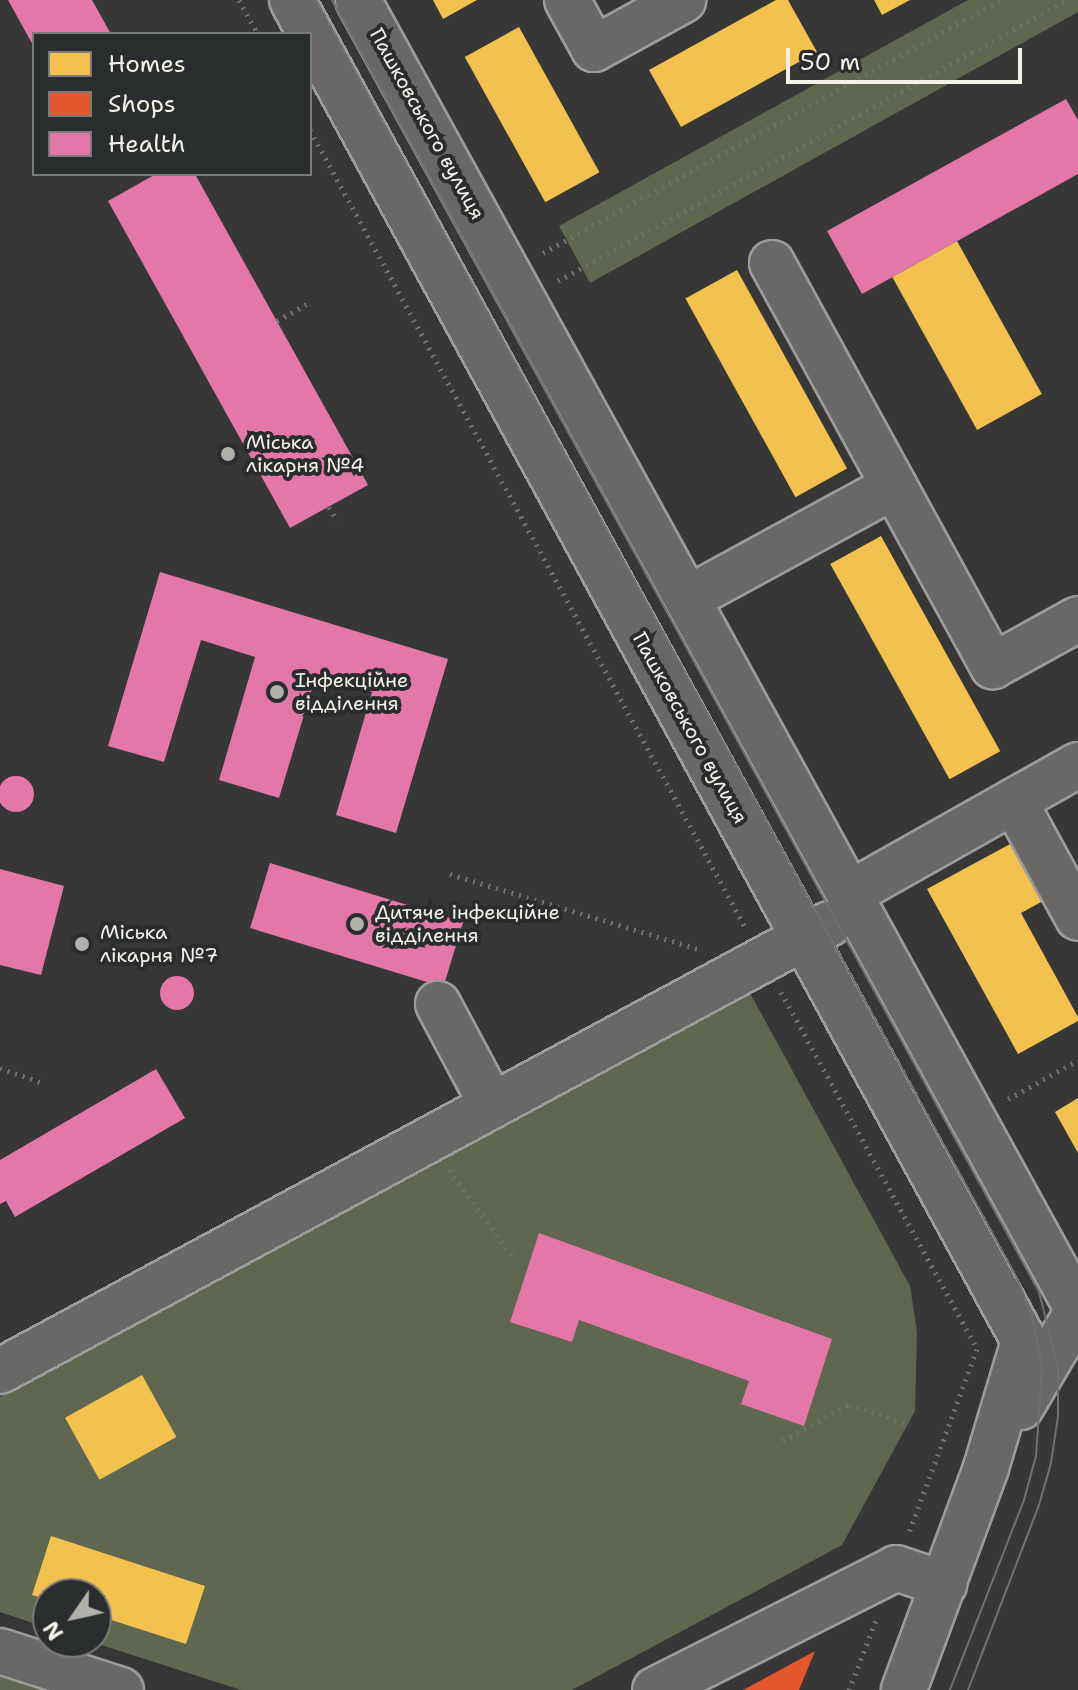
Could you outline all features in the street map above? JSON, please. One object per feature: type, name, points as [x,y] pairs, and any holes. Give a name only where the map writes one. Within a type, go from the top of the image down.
[{"type":"street","name":"Пашковського вулиця","points":[[292,0],[309,32]]},
{"type":"street","name":"Пашковського вулиця","points":[[358,0],[1078,1311]]},
{"type":"street","points":[[567,0],[594,49],[683,0]]},
{"type":"street","name":"Пашковського вулиця","points":[[312,37],[1024,1341]]},
{"type":"street","points":[[772,263],[993,666],[1078,619]]},
{"type":"street","points":[[687,599],[894,486]]},
{"type":"street","points":[[0,1371],[804,937],[853,901],[1078,765]]},
{"type":"street","points":[[1014,801],[1078,918]]},
{"type":"street","points":[[438,1004],[492,1105]]},
{"type":"street","points":[[904,1690],[986,1468],[1024,1341],[1078,1311]]},
{"type":"street","points":[[986,1468],[1078,1311]]},
{"type":"street","points":[[655,1690],[896,1568],[944,1584]]},
{"type":"street","points":[[0,1651],[121,1690]]},
{"type":"path","points":[[239,0],[257,32]]},
{"type":"path","points":[[543,253],[1001,0]]},
{"type":"path","points":[[558,281],[1067,0]]},
{"type":"path","points":[[312,134],[977,1349],[849,1690]]},
{"type":"path","points":[[277,321],[307,304]]},
{"type":"path","points":[[329,507],[337,521]]},
{"type":"path","points":[[450,874],[709,952]]},
{"type":"path","points":[[1008,1099],[1078,1060]]},
{"type":"path","points":[[0,1068],[43,1083]]},
{"type":"path","points":[[428,1140],[512,1256]]},
{"type":"path","points":[[783,1441],[849,1404],[908,1424]]},
{"type":"green space","points":[[968,0],[1078,0],[1078,12],[590,283],[559,226]]},
{"type":"green space","points":[[750,993],[910,1286],[917,1332],[915,1411],[842,1545],[572,1690],[241,1690],[112,1648],[112,1578],[32,1578],[32,1623],[0,1612],[0,1397]]},
{"type":"green space","points":[[0,1659],[97,1690],[0,1690]]},
{"type":"building: Homes","points":[[433,0],[477,0],[443,19]]},
{"type":"building: Homes","points":[[776,0],[788,0],[817,52],[681,127],[649,70]]},
{"type":"building: Homes","points":[[874,0],[910,0],[882,15]]},
{"type":"building: Homes","points":[[519,27],[599,172],[545,202],[465,57]]},
{"type":"building: Homes","points":[[957,241],[1042,394],[977,430],[892,277]]},
{"type":"building: Homes","points":[[737,270],[847,469],[795,497],[685,299]]},
{"type":"building: Homes","points":[[881,536],[1000,751],[950,779],[830,564]]},
{"type":"building: Homes","points":[[1012,843],[1043,901],[1021,913],[1078,1017],[1078,1021],[1018,1054],[927,889]]},
{"type":"building: Homes","points":[[1078,1098],[1078,1153],[1055,1112]]},
{"type":"building: Homes","points":[[142,1375],[176,1437],[99,1480],[65,1418]]},
{"type":"building: Homes","points":[[51,1536],[205,1586],[186,1644],[112,1620],[112,1578],[37,1578]]},
{"type":"building: Shops","points":[[815,1651],[799,1690],[743,1690]]},
{"type":"building: Health","points":[[8,0],[92,0],[110,32],[32,32],[32,43]]},
{"type":"building: Health","points":[[1066,99],[1078,120],[1078,174],[862,294],[827,231]]},
{"type":"building: Health","points":[[152,176],[196,176],[368,485],[290,528],[108,201]]},
{"type":"building: Health","points":[[160,572],[448,659],[396,833],[336,815],[372,692],[316,675],[279,798],[219,780],[255,657],[201,640],[164,762],[108,746]]},
{"type":"building: Health","points":[[9,778],[23,778],[32,787],[32,801],[23,810],[9,810],[0,801],[0,787]]},
{"type":"building: Health","points":[[270,863],[463,922],[443,987],[250,928]]},
{"type":"building: Health","points":[[0,869],[64,886],[41,975],[0,965]]},
{"type":"building: Health","points":[[177,976],[189,981],[194,993],[189,1005],[177,1010],[165,1005],[160,993],[165,981]]},
{"type":"building: Health","points":[[156,1069],[185,1118],[15,1217],[6,1201],[0,1204],[0,1160]]},
{"type":"building: Health","points":[[539,1233],[832,1339],[804,1426],[741,1404],[749,1381],[579,1320],[572,1342],[510,1322]]},
{"type":"tram line","points":[[316,0],[1016,1276],[1032,1316],[1042,1368],[1036,1456],[1024,1500],[950,1690]]},
{"type":"tram line","points":[[332,0],[1039,1292],[1058,1367],[1058,1416],[1051,1463],[1039,1505],[968,1690]]},
{"type":"place","name":"Міська лікарня №4","points":[[228,454]]},
{"type":"place","name":"Інфекційне відділення","points":[[277,692]]},
{"type":"place","name":"Дитяче інфекційне відділення","points":[[357,924]]},
{"type":"place","name":"Міська лікарня №7","points":[[82,944]]}]
